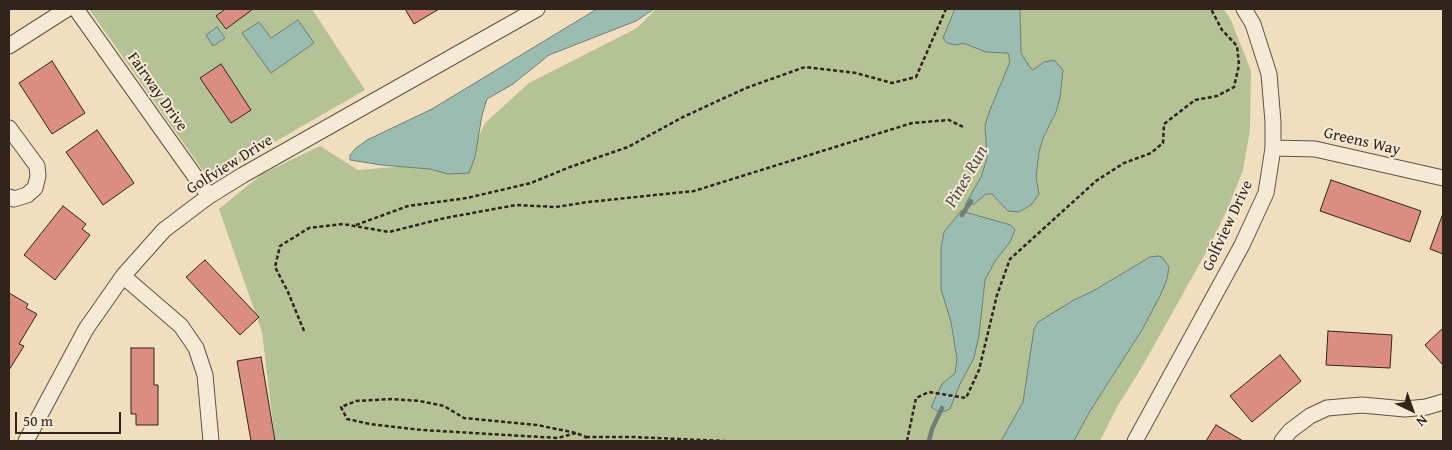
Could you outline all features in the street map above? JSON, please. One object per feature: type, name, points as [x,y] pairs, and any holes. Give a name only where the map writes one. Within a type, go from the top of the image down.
[{"type":"street","points":[[9,46],[67,9]]},
{"type":"street","name":"Fairway Drive","points":[[76,9],[209,196]]},
{"type":"street","name":"Golfview Drive","points":[[26,441],[86,329],[123,276],[164,230],[209,196],[259,165],[537,9]]},
{"type":"street","name":"Golfview Drive","points":[[1134,441],[1242,245],[1266,193],[1273,148],[1269,74],[1253,24],[1244,9]]},
{"type":"street","points":[[9,128],[37,166],[38,176],[36,188],[27,195],[14,199],[9,197]]},
{"type":"street","name":"Greens Way","points":[[1273,148],[1315,149],[1443,178]]},
{"type":"street","points":[[123,276],[181,326],[196,348],[205,375],[211,441]]},
{"type":"street","points":[[1282,441],[1290,431],[1310,416],[1327,408],[1362,405],[1405,409],[1426,407],[1443,402]]},
{"type":"path","points":[[355,226],[408,206],[467,198],[531,183],[628,147],[684,117],[746,88],[805,67],[856,73],[892,82],[916,77],[946,9]]},
{"type":"path","points":[[906,441],[916,398],[929,392],[966,398],[979,370],[997,295],[1010,259],[1096,181],[1124,163],[1151,153],[1163,143],[1164,124],[1195,100],[1217,96],[1234,87],[1239,65],[1237,46],[1222,30],[1210,9]]},
{"type":"path","points":[[304,331],[275,266],[280,246],[309,228],[343,224],[389,232],[445,218],[516,205],[556,207],[694,191],[912,123],[949,120],[965,128]]},
{"type":"path","points":[[576,433],[558,438],[422,430],[370,424],[347,419],[341,407],[356,401],[392,399],[420,401],[444,406],[464,418],[537,425],[576,433],[586,437],[725,441]]},
{"type":"green space","points":[[89,9],[312,9],[365,90],[219,174],[206,175]]},
{"type":"green space","points":[[656,9],[1223,9],[1230,18],[1251,71],[1250,130],[1243,170],[1228,208],[1209,247],[1142,367],[1117,407],[1100,441],[275,441],[262,332],[219,209],[262,174],[320,146],[358,170],[418,165],[464,169],[485,123],[529,83],[637,28]]},
{"type":"water","points":[[597,9],[654,9],[636,21],[549,55],[513,84],[487,99],[482,115],[475,157],[469,173],[448,174],[430,169],[350,160],[350,155],[367,140],[432,109]]},
{"type":"water","points":[[955,9],[1020,9],[1021,53],[1029,66],[1033,70],[1044,62],[1054,60],[1063,70],[1060,98],[1056,112],[1043,138],[1039,152],[1036,177],[1039,194],[1032,204],[1019,212],[1008,211],[992,194],[986,194],[974,204],[965,205],[981,177],[987,158],[985,125],[1010,62],[1008,53],[986,52],[963,43],[956,45],[947,43],[943,38]]},
{"type":"water","points":[[298,20],[314,43],[271,73],[242,33],[259,22],[271,38]]},
{"type":"water","points":[[217,27],[225,38],[213,46],[206,35]]},
{"type":"water","points":[[961,211],[1011,225],[1015,230],[1010,242],[995,261],[985,280],[979,335],[974,358],[960,384],[950,409],[940,413],[931,407],[942,384],[955,373],[957,359],[951,322],[941,289],[941,248],[944,232]]},
{"type":"water","points":[[1150,257],[1162,257],[1169,267],[1161,294],[1142,330],[1090,411],[1074,441],[1001,441],[1023,402],[1034,329],[1038,322]]},
{"type":"building","points":[[225,9],[253,9],[226,29],[216,16]]},
{"type":"building","points":[[405,9],[439,9],[414,24]]},
{"type":"building","points":[[52,61],[85,113],[52,134],[19,83]]},
{"type":"building","points":[[221,64],[251,110],[231,123],[200,78]]},
{"type":"building","points":[[97,130],[134,183],[103,205],[66,152]]},
{"type":"building","points":[[1331,180],[1421,211],[1410,242],[1320,211]]},
{"type":"building","points":[[63,206],[86,224],[82,229],[90,235],[55,280],[24,255]]},
{"type":"building","points":[[1443,216],[1443,254],[1430,249]]},
{"type":"building","points":[[205,260],[259,317],[240,335],[186,277]]},
{"type":"building","points":[[9,293],[28,304],[26,308],[37,314],[19,344],[24,346],[9,370]]},
{"type":"building","points":[[1443,328],[1443,365],[1425,345]]},
{"type":"building","points":[[1328,331],[1392,335],[1390,368],[1326,365]]},
{"type":"building","points":[[131,348],[154,348],[154,385],[158,385],[158,425],[136,425],[136,414],[131,414]]},
{"type":"building","points":[[1280,355],[1301,381],[1252,422],[1230,396]]},
{"type":"building","points":[[261,357],[275,441],[251,441],[237,361]]},
{"type":"building","points":[[1216,425],[1243,441],[1206,441]]},
{"type":"waterway","name":"Pines Run","points":[[962,215],[971,201]]},
{"type":"waterway","name":"Pines Run","points":[[929,441],[932,429],[942,408]]}]
